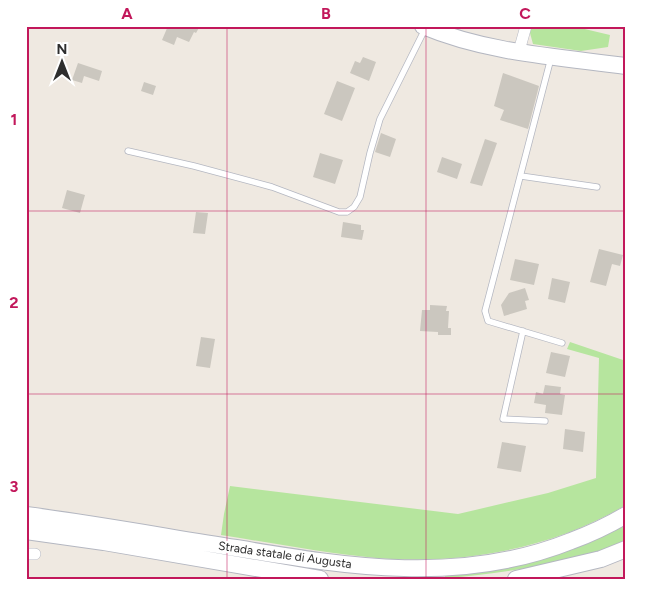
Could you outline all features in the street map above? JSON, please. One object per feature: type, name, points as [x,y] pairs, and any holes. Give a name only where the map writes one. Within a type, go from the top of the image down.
[{"type":"main road","points":[[425,27],[472,43],[519,52],[626,66]]},
{"type":"main road","name":"Strada statale di Augusta","points":[[26,515],[325,563],[380,568],[436,569],[473,566],[546,551],[585,536],[626,515]]},
{"type":"main road","name":"Strada statale di Augusta","points":[[26,530],[320,579]]},
{"type":"main road","points":[[516,579],[601,559],[626,549]]},
{"type":"street","points":[[519,52],[526,26]]},
{"type":"lane","points":[[128,151],[194,166],[254,183],[339,212],[347,212],[354,207],[360,197],[380,119],[425,27]]},
{"type":"lane","points":[[551,56],[485,311],[488,321],[562,343]]},
{"type":"lane","points":[[521,176],[597,187]]},
{"type":"lane","points":[[523,331],[503,419],[545,421]]},
{"type":"green space","points":[[531,26],[572,26],[610,35],[608,47],[581,51],[533,44],[530,33]]},
{"type":"green space","points":[[570,342],[626,361],[626,505],[568,533],[537,543],[506,551],[441,559],[409,560],[357,556],[221,535],[230,486],[458,514],[548,493],[596,478],[599,358],[567,349]]},
{"type":"green space","points":[[626,522],[626,543],[536,566],[491,574],[445,578],[445,575],[516,565],[561,552],[605,534]]},
{"type":"building","points":[[168,26],[200,26],[196,33],[194,32],[189,42],[177,37],[174,45],[162,40]]},
{"type":"building","points":[[363,57],[376,62],[369,81],[350,73],[355,61],[360,63]]},
{"type":"building","points":[[78,63],[102,71],[99,81],[84,76],[82,83],[72,80]]},
{"type":"building","points":[[503,73],[539,86],[528,129],[500,120],[504,110],[494,106]]},
{"type":"building","points":[[337,81],[355,88],[342,121],[324,114]]},
{"type":"building","points":[[144,82],[156,86],[153,95],[141,91]]},
{"type":"building","points":[[381,133],[396,139],[390,157],[375,152]]},
{"type":"building","points":[[485,139],[497,143],[482,186],[470,183]]},
{"type":"building","points":[[320,153],[343,160],[335,184],[313,177]]},
{"type":"building","points":[[442,157],[462,164],[457,179],[437,172]]},
{"type":"building","points":[[67,190],[85,195],[80,213],[62,208]]},
{"type":"building","points":[[196,212],[208,213],[205,234],[193,233]]},
{"type":"building","points":[[343,222],[361,225],[361,230],[364,230],[362,240],[341,237]]},
{"type":"building","points":[[599,249],[623,255],[620,266],[612,264],[606,286],[590,282]]},
{"type":"building","points":[[515,259],[539,264],[534,285],[510,280]]},
{"type":"building","points":[[552,278],[570,282],[565,303],[548,299]]},
{"type":"building","points":[[525,288],[529,300],[525,301],[527,309],[504,316],[501,305],[509,293]]},
{"type":"building","points":[[430,305],[447,306],[446,311],[449,311],[448,328],[451,328],[451,335],[438,335],[438,332],[420,331],[422,310],[430,310]]},
{"type":"building","points":[[201,337],[215,339],[210,368],[196,366]]},
{"type":"building","points":[[551,352],[570,356],[565,377],[546,373]]},
{"type":"building","points":[[545,385],[561,387],[560,394],[565,395],[562,415],[545,413],[546,405],[534,403],[536,392],[543,394]]},
{"type":"building","points":[[565,429],[585,432],[583,452],[563,449]]},
{"type":"building","points":[[502,442],[526,446],[521,472],[497,468]]}]
